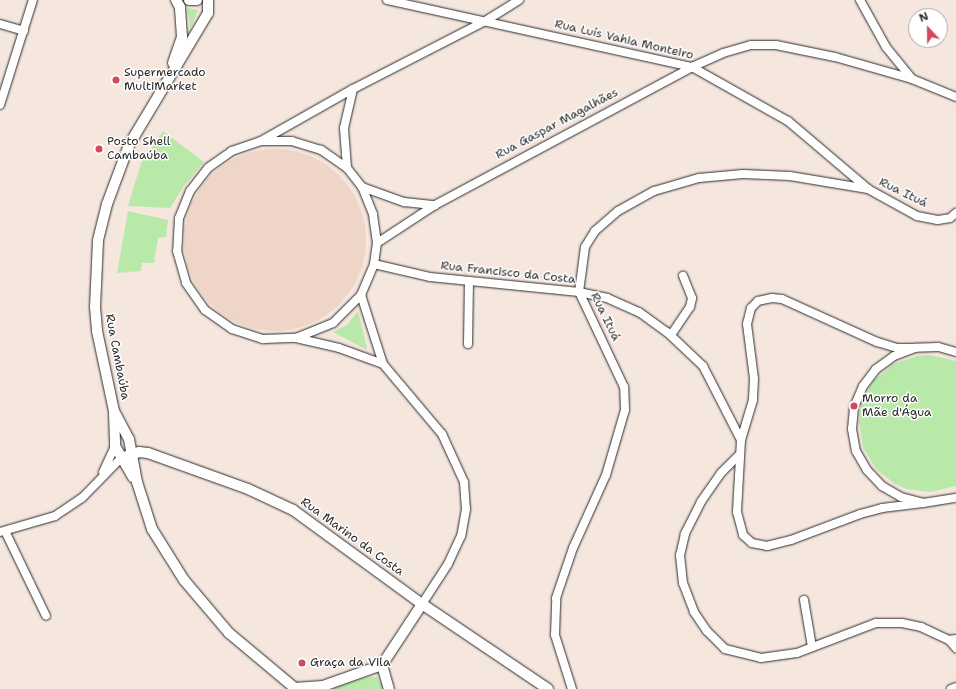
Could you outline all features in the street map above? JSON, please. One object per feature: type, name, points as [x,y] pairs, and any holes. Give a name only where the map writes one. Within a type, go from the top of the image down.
[{"type":"street","points":[[0,105],[33,0]]},
{"type":"street","points":[[168,78],[182,37],[180,7],[176,0]]},
{"type":"street","points":[[189,0],[197,0]]},
{"type":"street","name":"Rua Cambaúba","points":[[137,482],[115,446],[114,411],[97,331],[95,307],[98,241],[107,204],[129,145],[208,13],[208,0]]},
{"type":"street","name":"Rua Luís Vahia Monteiro","points":[[387,0],[487,20],[692,67],[788,121],[868,189]]},
{"type":"street","points":[[383,364],[339,348],[296,338],[263,339],[232,329],[210,314],[186,283],[177,251],[179,218],[190,191],[208,168],[232,150],[261,141],[353,89],[487,20],[519,0]]},
{"type":"street","points":[[860,0],[886,47],[912,79]]},
{"type":"street","points":[[0,24],[24,31]]},
{"type":"street","name":"Rua Gaspar Magalhães","points":[[377,243],[435,205],[692,67],[723,53],[751,46],[776,45],[835,57],[912,79],[956,97]]},
{"type":"street","points":[[347,168],[344,128],[353,89]]},
{"type":"street","points":[[261,141],[292,141],[321,150],[347,168],[362,187],[373,214],[377,243],[374,264],[361,295],[333,323],[296,338]]},
{"type":"street","name":"Rua Ituá","points":[[572,689],[555,635],[556,598],[573,548],[606,475],[625,410],[621,380],[579,292],[585,247],[595,231],[618,211],[654,191],[699,178],[742,174],[790,176],[868,189],[917,216],[938,220],[950,218],[956,213]]},
{"type":"street","points":[[362,187],[404,202],[435,205]]},
{"type":"street","name":"Rua Francisco da Costa","points":[[374,264],[430,277],[579,292],[607,298],[639,312],[671,335],[703,366],[741,440]]},
{"type":"street","points":[[671,335],[690,307],[692,298],[682,276]]},
{"type":"street","points":[[468,344],[469,281]]},
{"type":"street","points":[[295,688],[322,688],[382,665],[448,564],[461,536],[466,509],[464,482],[442,434],[383,364],[361,295]]},
{"type":"street","points":[[956,352],[938,347],[897,348],[877,342],[782,299],[772,298],[758,301],[750,308],[747,324],[754,379],[753,400],[741,440],[737,512],[743,535],[752,543],[767,546],[791,540],[860,514],[882,508],[956,498]]},
{"type":"street","points":[[915,348],[894,356],[876,369],[862,386],[854,407],[852,429],[856,451],[866,470],[882,486],[901,497],[923,503]]},
{"type":"street","name":"Rua Cambaúba","points":[[114,411],[129,439],[137,482],[152,529],[184,580],[229,633],[295,688]]},
{"type":"street","points":[[99,480],[118,440],[129,439]]},
{"type":"street","name":"Rua Marino da Costa","points":[[121,458],[133,454],[148,453],[281,503],[314,523],[422,604],[548,689]]},
{"type":"street","points":[[740,455],[721,473],[701,502],[685,534],[680,555],[683,583],[694,612],[707,630],[725,649],[761,658],[796,653],[876,624],[902,623],[921,627],[953,639],[956,648]]},
{"type":"street","points":[[46,616],[3,532],[55,516],[82,498],[121,458]]},
{"type":"street","points":[[804,600],[812,647]]},
{"type":"street","points":[[382,665],[389,689]]},
{"type":"street","points":[[951,689],[956,687]]},
{"type":"shaded area","points":[[284,149],[293,150],[318,159],[340,175],[356,197],[365,222],[365,258],[356,283],[340,305],[318,321],[302,327],[284,331],[266,331],[257,330],[232,321],[217,311],[204,298],[194,283],[185,258],[184,231],[185,222],[194,197],[204,182],[217,169],[232,159],[257,150]]},
{"type":"green space","points":[[187,8],[198,10],[190,30],[190,24]]},
{"type":"green space","points":[[163,131],[204,162],[184,186],[170,208],[128,206],[141,163]]},
{"type":"green space","points":[[128,211],[168,220],[166,237],[158,238],[154,263],[142,263],[141,271],[117,273]]},
{"type":"green space","points":[[358,311],[367,350],[333,332],[347,325]]},
{"type":"green space","points":[[930,355],[956,361],[956,486],[930,492],[907,489],[895,484],[876,469],[863,447],[859,421],[861,404],[873,381],[893,364],[917,356]]},
{"type":"green space","points":[[377,677],[384,689],[330,689],[362,678]]},
{"type":"place","name":"Supermercado MultiMarket","points":[[116,80]]},
{"type":"place","name":"Posto Shell Cambaúba","points":[[99,149]]},
{"type":"place","name":"Morro da Mãe d'Água","points":[[854,406]]},
{"type":"place","name":"Graça da Vila","points":[[302,663]]}]
